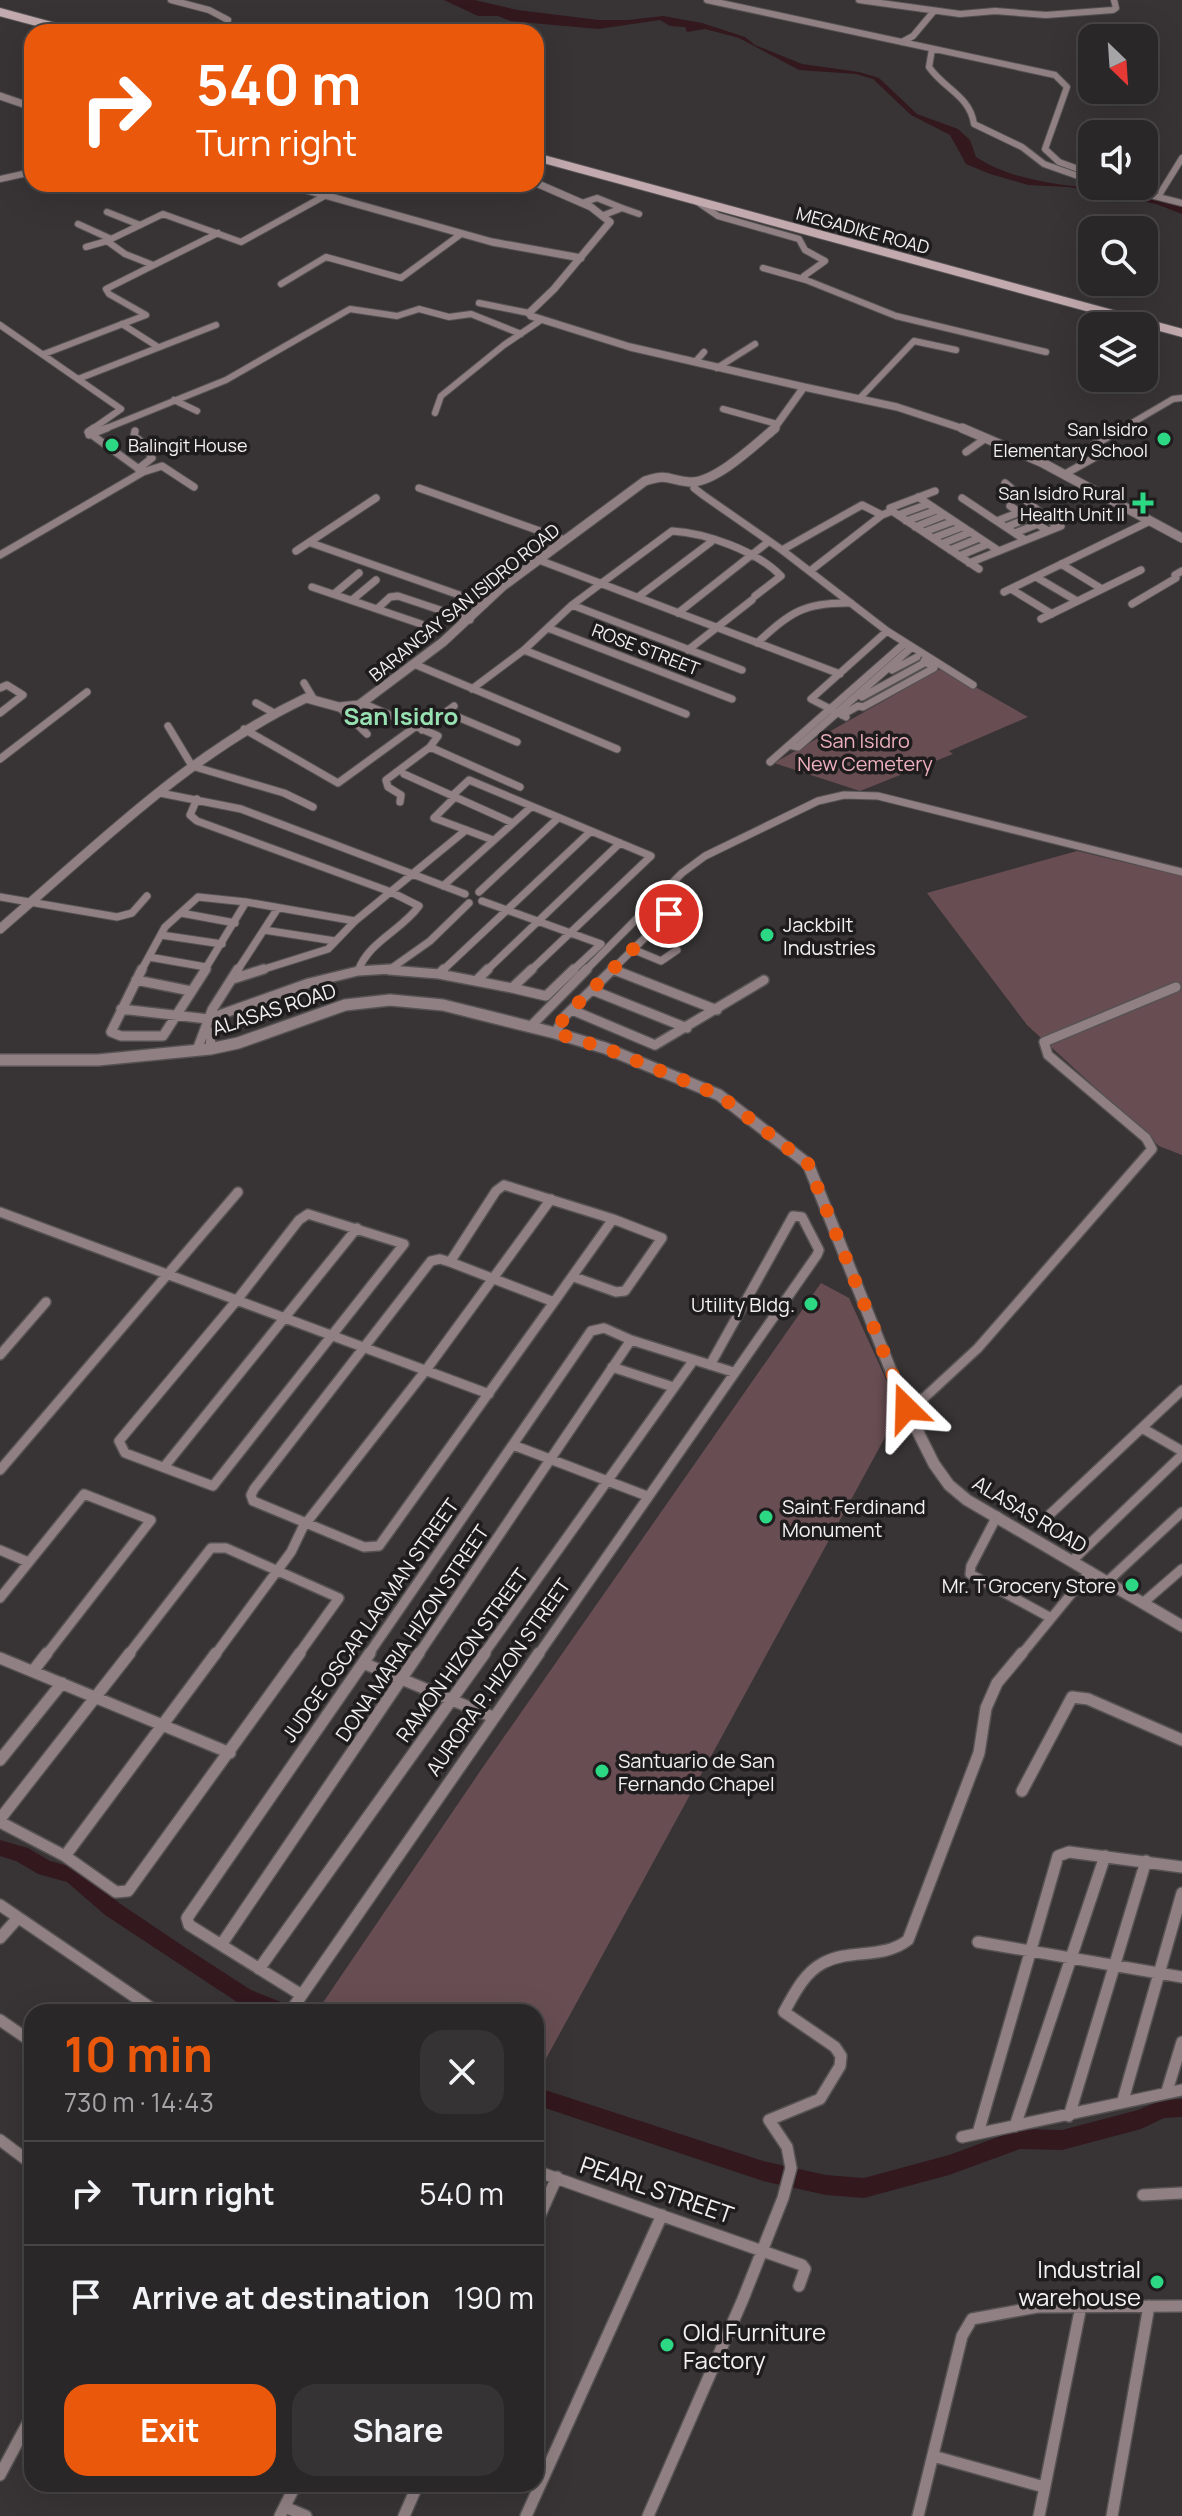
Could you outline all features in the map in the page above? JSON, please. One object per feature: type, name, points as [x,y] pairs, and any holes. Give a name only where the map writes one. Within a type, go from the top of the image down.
[{"type":"main road","points":[[0,12],[44,24]]},
{"type":"main road","name":"MEGADIKE ROAD","points":[[544,159],[1182,333]]},
{"type":"street","points":[[171,0],[209,10],[228,20]]},
{"type":"street","points":[[707,0],[1061,78],[1067,87],[1045,149],[1061,163],[1078,169]]},
{"type":"street","points":[[859,0],[934,11],[1058,15],[1113,10],[1116,8],[1114,0]]},
{"type":"street","points":[[902,42],[910,39],[934,11]]},
{"type":"street","points":[[932,49],[929,67],[936,77],[967,102],[972,109],[974,124],[1022,147],[1044,164],[1078,176]]},
{"type":"street","points":[[1007,61],[1025,64]]},
{"type":"street","points":[[0,96],[24,104]]},
{"type":"street","points":[[1161,192],[1182,158]]},
{"type":"street","points":[[0,179],[24,174]]},
{"type":"street","points":[[529,313],[609,224],[604,215],[544,186]]},
{"type":"street","points":[[1158,191],[1182,200]]},
{"type":"street","points":[[319,192],[461,234],[581,258]]},
{"type":"street","points":[[86,247],[109,240],[163,214],[241,242],[328,194]]},
{"type":"street","points":[[1158,195],[1182,200]]},
{"type":"street","points":[[582,203],[598,198],[639,214]]},
{"type":"street","points":[[696,201],[718,216],[799,239],[805,250],[825,261],[804,276]]},
{"type":"street","points":[[604,215],[622,208]]},
{"type":"street","points":[[107,212],[140,225]]},
{"type":"street","points":[[78,224],[109,240],[125,254],[153,265]]},
{"type":"street","points":[[44,354],[146,313],[109,294],[106,289],[218,233]]},
{"type":"street","points":[[281,284],[326,257],[401,278],[461,234]]},
{"type":"street","points":[[763,268],[804,276],[887,313],[1046,352]]},
{"type":"street","points":[[479,303],[529,313],[541,320],[630,347],[928,416],[1065,474],[1182,538]]},
{"type":"street","points":[[89,435],[234,375],[350,309],[397,316],[419,309],[449,317],[471,314],[521,334]]},
{"type":"street","points":[[435,413],[441,396],[541,320]]},
{"type":"street","points":[[122,324],[158,347]]},
{"type":"street","points":[[0,325],[121,411],[90,428],[89,435]]},
{"type":"street","points":[[78,379],[216,325]]},
{"type":"street","points":[[859,399],[914,341],[956,350]]},
{"type":"street","points":[[717,368],[755,344]]},
{"type":"street","points":[[695,362],[704,352]]},
{"type":"street","points":[[804,387],[777,424],[760,441],[708,480],[695,483],[694,488],[782,550],[908,647],[973,685]]},
{"type":"street","points":[[1065,474],[1101,454],[1094,445],[1173,399],[1182,398]]},
{"type":"street","points":[[174,400],[197,411]]},
{"type":"street","points":[[723,409],[777,424]]},
{"type":"street","points":[[0,555],[152,460],[143,443],[134,436],[135,431]]},
{"type":"street","points":[[89,435],[140,470],[162,466],[194,487]]},
{"type":"street","points":[[966,452],[978,448],[986,438]]},
{"type":"street","name":"BARANGAY SAN ISIDRO ROAD","points":[[313,698],[339,707],[349,708],[362,703],[470,620],[503,586],[653,476],[663,475],[695,483]]},
{"type":"street","points":[[969,563],[1059,527],[1038,514],[1025,498],[1005,483]]},
{"type":"street","points":[[419,488],[565,540]]},
{"type":"street","points":[[935,491],[890,508],[979,569]]},
{"type":"street","points":[[918,497],[999,551]]},
{"type":"street","points":[[296,551],[376,498]]},
{"type":"street","points":[[962,498],[1025,540]]},
{"type":"street","points":[[810,571],[882,515],[928,504]]},
{"type":"street","points":[[782,550],[862,505],[882,515]]},
{"type":"street","points":[[1010,506],[1048,531]]},
{"type":"street","points":[[906,521],[937,510]]},
{"type":"street","points":[[997,521],[1020,512]]},
{"type":"street","points":[[915,527],[945,515]]},
{"type":"street","points":[[1006,527],[1029,518]]},
{"type":"street","points":[[924,532],[954,521]]},
{"type":"street","points":[[1052,614],[1008,590],[1150,521]]},
{"type":"street","points":[[1015,533],[1038,524]]},
{"type":"street","points":[[933,538],[962,527]]},
{"type":"street","points":[[472,689],[524,650],[572,605],[672,531],[684,531],[750,555],[778,570],[781,576],[688,650]]},
{"type":"street","points":[[941,544],[971,532]]},
{"type":"street","points":[[950,550],[979,538]]},
{"type":"street","points":[[638,597],[711,542]]},
{"type":"street","points":[[678,613],[768,542]]},
{"type":"street","points":[[311,543],[485,604]]},
{"type":"street","points":[[959,556],[988,544]]},
{"type":"street","points":[[539,560],[840,674]]},
{"type":"street","points":[[1061,564],[1102,589]]},
{"type":"street","points":[[1041,619],[1141,570]]},
{"type":"street","points":[[1132,604],[1174,580],[1182,571]]},
{"type":"street","points":[[334,594],[359,573]]},
{"type":"street","points":[[1036,577],[1077,601]]},
{"type":"street","points":[[352,600],[376,580]]},
{"type":"street","points":[[312,587],[421,624]]},
{"type":"street","points":[[377,609],[390,597],[398,596],[470,620]]},
{"type":"street","points":[[757,643],[795,610],[811,602],[852,603]]},
{"type":"street","points":[[572,605],[742,670]]},
{"type":"street","name":"ROSE STREET","points":[[548,628],[732,699]]},
{"type":"street","points":[[812,730],[846,717],[811,699],[887,631]]},
{"type":"street","points":[[770,762],[879,677],[908,647]]},
{"type":"street","points":[[838,711],[880,698],[933,669],[908,647]]},
{"type":"street","points":[[524,650],[686,714]]},
{"type":"street","points":[[879,677],[917,657]]},
{"type":"street","points":[[879,677],[926,662]]},
{"type":"street","points":[[414,664],[617,749]]},
{"type":"street","points":[[879,677],[893,691]]},
{"type":"street","points":[[0,929],[192,766],[244,729],[313,698],[304,683]]},
{"type":"street","points":[[0,688],[7,685],[23,695],[0,713]]},
{"type":"street","points":[[862,691],[880,698]]},
{"type":"street","points":[[0,759],[87,692]]},
{"type":"street","points":[[256,703],[274,713]]},
{"type":"street","points":[[362,703],[438,736],[430,747],[386,780],[388,787],[401,795],[400,802]]},
{"type":"street","points":[[244,729],[338,783],[454,706]]},
{"type":"street","points":[[339,707],[367,734]]},
{"type":"street","points":[[446,712],[517,742]]},
{"type":"street","points":[[168,726],[192,766],[284,793],[313,807]]},
{"type":"street","points":[[430,747],[520,787]]},
{"type":"street","points":[[404,774],[513,823]]},
{"type":"street","points":[[493,840],[434,818],[469,780],[651,856],[512,988]]},
{"type":"street","points":[[121,1009],[207,1023],[309,983],[358,971],[389,970],[439,974],[546,996],[601,944],[480,897],[467,899],[443,886],[241,809],[160,793]]},
{"type":"street","points":[[530,1027],[682,873],[705,856],[827,798],[862,794],[878,796],[1182,872]]},
{"type":"street","points":[[197,799],[190,815],[197,821],[416,904],[419,909],[376,944],[360,963],[358,971]]},
{"type":"street","points":[[443,886],[531,807]]},
{"type":"street","points":[[480,897],[557,819]]},
{"type":"street","points":[[233,979],[323,951],[466,830]]},
{"type":"street","points":[[439,974],[591,831]]},
{"type":"street","points":[[476,981],[620,843]]},
{"type":"street","points":[[0,897],[117,917],[132,913],[147,896]]},
{"type":"street","points":[[246,902],[163,1036],[121,1036],[111,1032],[161,935],[201,896],[246,902],[355,921]]},
{"type":"street","points":[[389,970],[430,941],[467,899]]},
{"type":"street","points":[[204,1050],[199,1036],[278,908]]},
{"type":"street","points":[[181,913],[235,923]]},
{"type":"street","points":[[555,1033],[611,969],[669,914]]},
{"type":"street","points":[[264,930],[335,941]]},
{"type":"street","points":[[161,935],[222,944]]},
{"type":"street","points":[[632,949],[661,961],[677,950]]},
{"type":"street","points":[[149,957],[206,967]]},
{"type":"street","points":[[611,969],[717,1010]]},
{"type":"street","points":[[136,980],[191,991]]},
{"type":"street","points":[[572,1010],[655,1045],[764,980]]},
{"type":"street","points":[[906,1408],[925,1397],[978,1348],[1152,1149],[1146,1138],[1048,1055],[1044,1042],[1176,987]]},
{"type":"street","points":[[592,990],[687,1028]]},
{"type":"street","name":"ALASAS ROAD","points":[[0,1060],[98,1060],[204,1050],[248,1039],[345,1005],[368,1001],[443,1005],[555,1033],[605,1048],[719,1095],[808,1164],[906,1408],[934,1464],[949,1485],[1182,1626]]},
{"type":"street","points":[[450,1262],[500,1187],[508,1185],[662,1238],[625,1291],[616,1292],[574,1277]]},
{"type":"street","points":[[0,1470],[238,1192]]},
{"type":"street","points":[[65,1856],[277,1570],[307,1524],[426,1370],[551,1199]]},
{"type":"street","points":[[0,1212],[489,1394]]},
{"type":"street","points":[[316,1214],[357,1228],[404,1244],[213,1486],[125,1453],[119,1441],[303,1216],[316,1214]]},
{"type":"street","name":"AURORA P. HIZON STREET","points":[[295,2003],[817,1255],[817,1246],[798,1215],[793,1216],[710,1365]]},
{"type":"street","points":[[554,1302],[440,1259],[427,1265],[251,1495],[257,1504],[364,1547],[379,1546],[574,1277],[613,1219]]},
{"type":"street","points":[[164,1467],[357,1228]]},
{"type":"street","points":[[0,1355],[46,1302]]},
{"type":"street","name":"JUDGE OSCAR LAGMAN STREET","points":[[221,1945],[189,1925],[187,1918],[587,1336],[599,1327],[631,1340]]},
{"type":"street","points":[[631,1340],[733,1372]]},
{"type":"street","name":"DONA MARIA HIZON STREET","points":[[221,1945],[631,1340]]},
{"type":"street","name":"RAMON HIZON STREET","points":[[259,1969],[693,1361]]},
{"type":"street","points":[[612,1367],[673,1387]]},
{"type":"street","points":[[1047,1517],[1182,1390]]},
{"type":"street","points":[[1072,1561],[1182,1453],[1142,1428]]},
{"type":"street","points":[[513,1445],[647,1496]]},
{"type":"street","points":[[0,1598],[84,1494],[151,1520],[33,1671]]},
{"type":"street","points":[[1108,1581],[1182,1512]]},
{"type":"street","points":[[997,1516],[971,1566],[970,1574],[1051,1618]]},
{"type":"street","points":[[212,1542],[277,1570],[335,1595],[338,1603],[128,1891],[116,1892],[65,1856],[0,1821],[212,1542]]},
{"type":"street","points":[[0,1550],[28,1562]]},
{"type":"street","points":[[1144,1602],[1182,1569]]},
{"type":"street","points":[[648,2516],[783,2198],[791,2168],[787,2147],[769,2120],[820,2099],[840,2066],[841,2056],[827,2041],[784,2012],[814,1968],[840,1957],[892,1951],[908,1940],[979,1753],[990,1696],[1090,1571]]},
{"type":"street","points":[[0,1658],[230,1753]]},
{"type":"street","points":[[363,1663],[493,1717]]},
{"type":"street","points":[[0,1760],[62,1683]]},
{"type":"street","points":[[1022,1791],[1072,1697],[1088,1699],[1182,1740]]},
{"type":"street","points":[[978,2133],[1058,1856],[1069,1852],[1182,1867]]},
{"type":"street","points":[[1015,2126],[1105,1856]]},
{"type":"street","points":[[1069,2116],[1146,1861]]},
{"type":"street","points":[[1123,2100],[1182,1893]]},
{"type":"street","points":[[0,1905],[145,2004]]},
{"type":"street","points":[[0,1938],[17,1919]]},
{"type":"street","points":[[978,1942],[1182,1977]]},
{"type":"street","points":[[221,1945],[259,1969],[295,2003]]},
{"type":"street","points":[[0,2020],[24,2036]]},
{"type":"street","points":[[1167,2091],[1182,2042]]},
{"type":"street","points":[[962,2137],[1069,2116],[1123,2100],[1182,2090]]},
{"type":"street","points":[[0,2140],[24,2158]]},
{"type":"street","name":"PEARL STREET","points":[[544,2173],[803,2266],[805,2273],[799,2286]]},
{"type":"street","points":[[544,2206],[557,2177]]},
{"type":"street","points":[[1143,2195],[1182,2193]]},
{"type":"street","points":[[544,2476],[662,2215]]},
{"type":"street","points":[[1039,2516],[1081,2306]]},
{"type":"street","points":[[1112,2516],[1149,2306]]},
{"type":"street","points":[[918,2516],[962,2336],[972,2319],[1037,2307],[1182,2306]]},
{"type":"street","points":[[0,2475],[24,2430]]},
{"type":"street","points":[[933,2456],[1044,2487]]},
{"type":"street","points":[[292,2492],[283,2511],[306,2516]]},
{"type":"street","points":[[404,2516],[414,2492]]},
{"type":"street","points":[[526,2516],[537,2492]]},
{"type":"green space","name":"San Isidro New Cemetery","points":[[942,668],[1028,717],[949,751],[953,754],[860,791],[774,763]]},
{"type":"green space","points":[[1077,851],[1182,876],[1182,1155],[1159,1146],[1027,1025],[927,893]]},
{"type":"green space","points":[[821,1283],[849,1298],[900,1410],[544,2062],[544,2004],[322,2004],[483,1767]]},
{"type":"shaded area","points":[[444,0],[475,0],[517,10],[599,20],[663,16],[702,23],[745,37],[755,45],[802,64],[879,78],[917,114],[958,129],[970,140],[976,157],[1025,178],[1078,189],[1028,185],[966,164],[950,135],[911,115],[873,79],[856,74],[799,70],[739,38],[705,29],[687,32],[685,27],[670,26],[660,20],[598,29],[510,21],[498,16],[478,16]]},
{"type":"shaded area","points":[[1158,199],[1182,207],[1182,214],[1136,200]]},
{"type":"waterway","points":[[0,1848],[21,1854],[45,1868],[73,1875],[112,1909],[244,1996],[264,2004]]},
{"type":"waterway","points":[[544,2098],[763,2171],[826,2185],[864,2188],[949,2165],[1020,2139],[1062,2140],[1141,2119],[1162,2109],[1182,2108]]},
{"type":"place","name":"San Isidro Elementary School","points":[[1164,439]]},
{"type":"place","name":"Balingit House","points":[[112,445]]},
{"type":"place","name":"San Isidro Rural Health Unit II","points":[[1143,503]]},
{"type":"place","name":"Jackbilt Industries","points":[[767,935]]},
{"type":"place","name":"Utility Bldg.","points":[[811,1304]]},
{"type":"place","name":"Saint Ferdinand Monument","points":[[766,1517]]},
{"type":"place","name":"Mr. T Grocery Store","points":[[1132,1585]]},
{"type":"place","name":"Santuario de San Fernando Chapel","points":[[602,1771]]},
{"type":"place","name":"Industrial warehouse","points":[[1157,2282]]},
{"type":"place","name":"Old Furniture Factory","points":[[667,2345]]},
{"type":"district","name":"San Isidro","points":[[401,715]]},
{"type":"route","points":[[669,914],[565,1016],[555,1033],[605,1048],[719,1095],[808,1164],[906,1408]]}]
